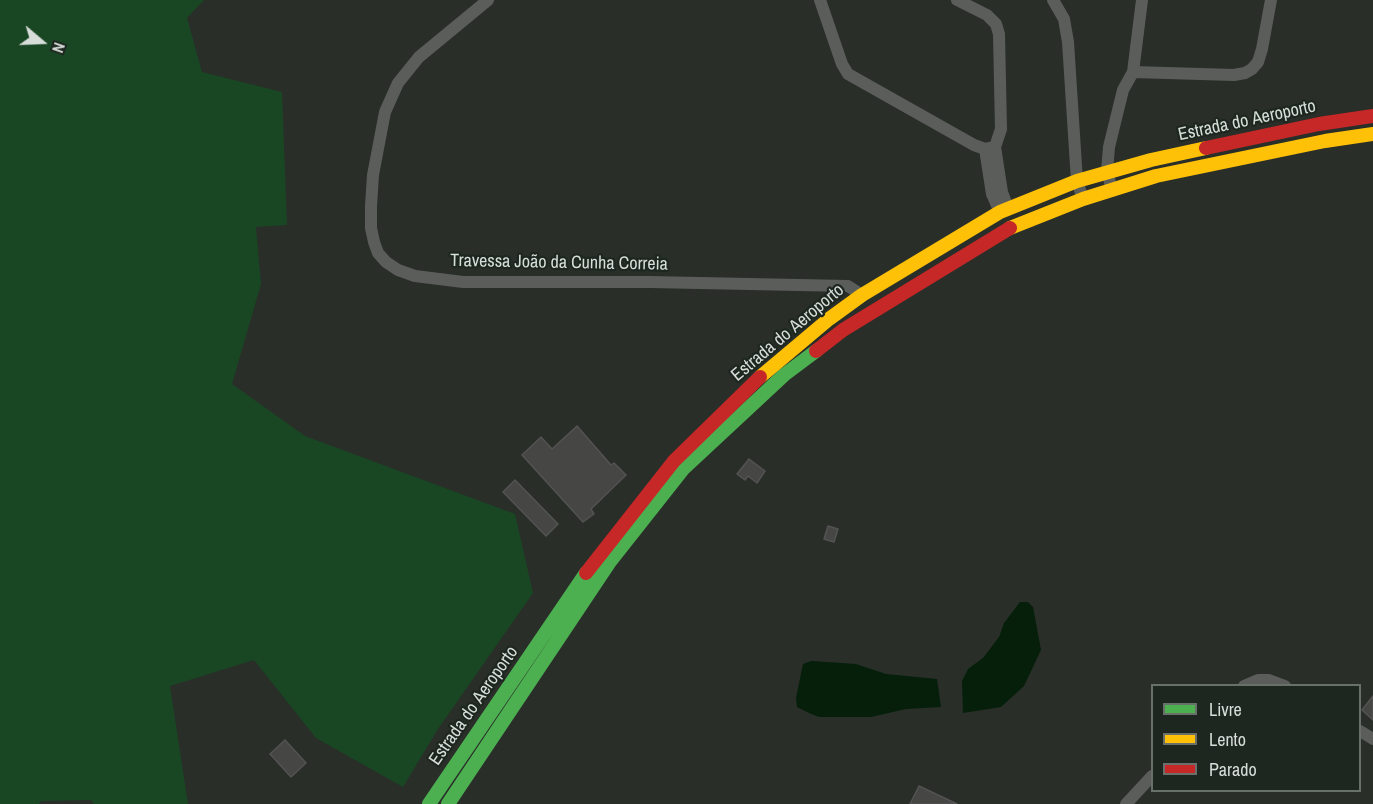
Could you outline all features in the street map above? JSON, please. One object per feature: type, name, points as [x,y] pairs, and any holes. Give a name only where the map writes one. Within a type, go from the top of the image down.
[{"type":"main road","name":"Estrada do Aeroporto","points":[[429,804],[597,557],[674,461],[776,362],[829,319],[862,295],[1004,210],[1077,181],[1151,160],[1319,124],[1373,116]]},
{"type":"main road","name":"Estrada do Aeroporto","points":[[448,804],[609,563],[684,468],[784,375],[852,323],[1007,229],[1083,198],[1156,176],[1325,141],[1373,134]]},
{"type":"street","name":"Travessa João da Cunha Correia","points":[[488,0],[419,57],[398,83],[385,112],[373,175],[371,228],[378,253],[386,262],[398,270],[415,276],[463,282],[650,282],[848,286],[862,295]]},
{"type":"street","points":[[820,0],[842,64],[848,74],[990,148]]},
{"type":"street","points":[[957,0],[987,15],[996,24],[999,34],[1001,129],[990,148],[1002,192],[1004,210]]},
{"type":"street","points":[[1053,0],[1064,19],[1068,42],[1077,181],[1083,198]]},
{"type":"street","points":[[1112,190],[1107,171],[1112,129],[1123,90],[1133,72],[1142,0]]},
{"type":"street","points":[[1133,72],[1234,75],[1245,73],[1252,69],[1260,56],[1271,0]]},
{"type":"street","points":[[1249,684],[1258,680],[1269,680],[1280,684]]},
{"type":"street","points":[[1126,804],[1151,777]]},
{"type":"shaded area","points":[[0,0],[204,0],[187,18],[202,72],[282,92],[287,225],[256,227],[261,284],[232,384],[305,436],[515,514],[533,593],[438,729],[403,787],[316,738],[254,660],[170,686],[188,804],[94,804],[91,800],[0,804]]},
{"type":"shaded area","points":[[1020,602],[1028,602],[1033,607],[1041,650],[1024,686],[1001,707],[963,713],[962,681],[968,669],[983,658]]},
{"type":"shaded area","points":[[811,661],[856,664],[886,674],[937,679],[941,707],[906,709],[871,717],[819,717],[797,707],[796,698],[803,664]]},
{"type":"building","points":[[577,426],[611,465],[614,463],[626,475],[591,509],[594,514],[583,522],[522,455],[541,437],[552,449]]},
{"type":"building","points":[[749,459],[765,471],[757,483],[748,476],[745,480],[737,474]]},
{"type":"building","points":[[515,480],[558,524],[546,536],[503,492]]},
{"type":"building","points":[[828,526],[838,529],[834,542],[824,539]]},
{"type":"building","points":[[1373,696],[1373,720],[1362,710]]},
{"type":"building","points":[[285,740],[306,763],[291,777],[270,754]]},
{"type":"building","points":[[919,786],[957,804],[910,804]]},
{"type":"traffic: fast","points":[[448,804],[609,563],[684,468],[784,375],[816,351]]},
{"type":"traffic: fast","points":[[429,804],[586,573]]},
{"type":"traffic: slow","points":[[1010,228],[1083,199],[1156,176],[1325,141],[1373,134]]},
{"type":"traffic: slow","points":[[760,377],[829,319],[862,295],[1000,212],[1077,181],[1151,160],[1206,148]]},
{"type":"traffic: jam","points":[[1206,148],[1319,124],[1373,116]]},
{"type":"traffic: jam","points":[[816,351],[843,330],[1010,228]]},
{"type":"traffic: jam","points":[[586,573],[674,461],[760,377]]}]
